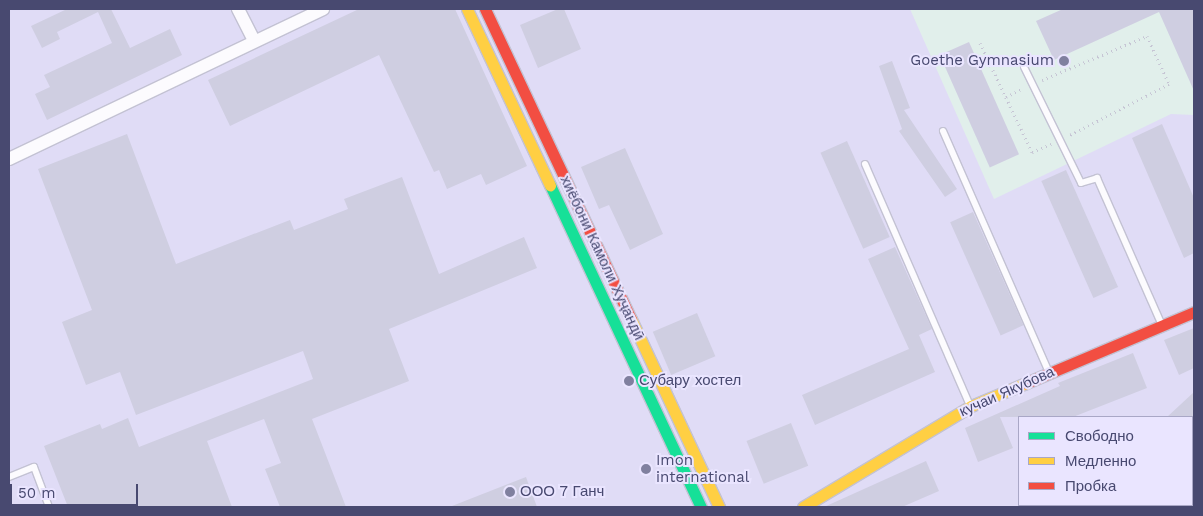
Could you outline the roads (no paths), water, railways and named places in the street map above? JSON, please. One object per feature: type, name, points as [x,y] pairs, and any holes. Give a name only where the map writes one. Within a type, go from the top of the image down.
[{"type":"main road","points":[[467,9],[701,507]]},
{"type":"main road","name":"хиёбони Камоли Хуҷандӣ","points":[[485,9],[719,507]]},
{"type":"main road","name":"кучаи Якубова","points":[[803,507],[970,406],[1194,312]]},
{"type":"street","points":[[238,9],[254,40]]},
{"type":"street","points":[[9,159],[254,40],[323,9]]},
{"type":"lane","points":[[1024,67],[1081,184],[1097,178],[1163,326]]},
{"type":"lane","points":[[943,131],[1050,373]]},
{"type":"lane","points":[[865,164],[970,406]]},
{"type":"lane","points":[[9,477],[34,467],[49,507]]},
{"type":"place","name":"Goethe Gymnasium","points":[[1064,61]]},
{"type":"place","name":"Субару хостел","points":[[629,381]]},
{"type":"place","name":"Imon international","points":[[646,469]]},
{"type":"place","name":"ООО 7 Ганч","points":[[510,492]]}]
